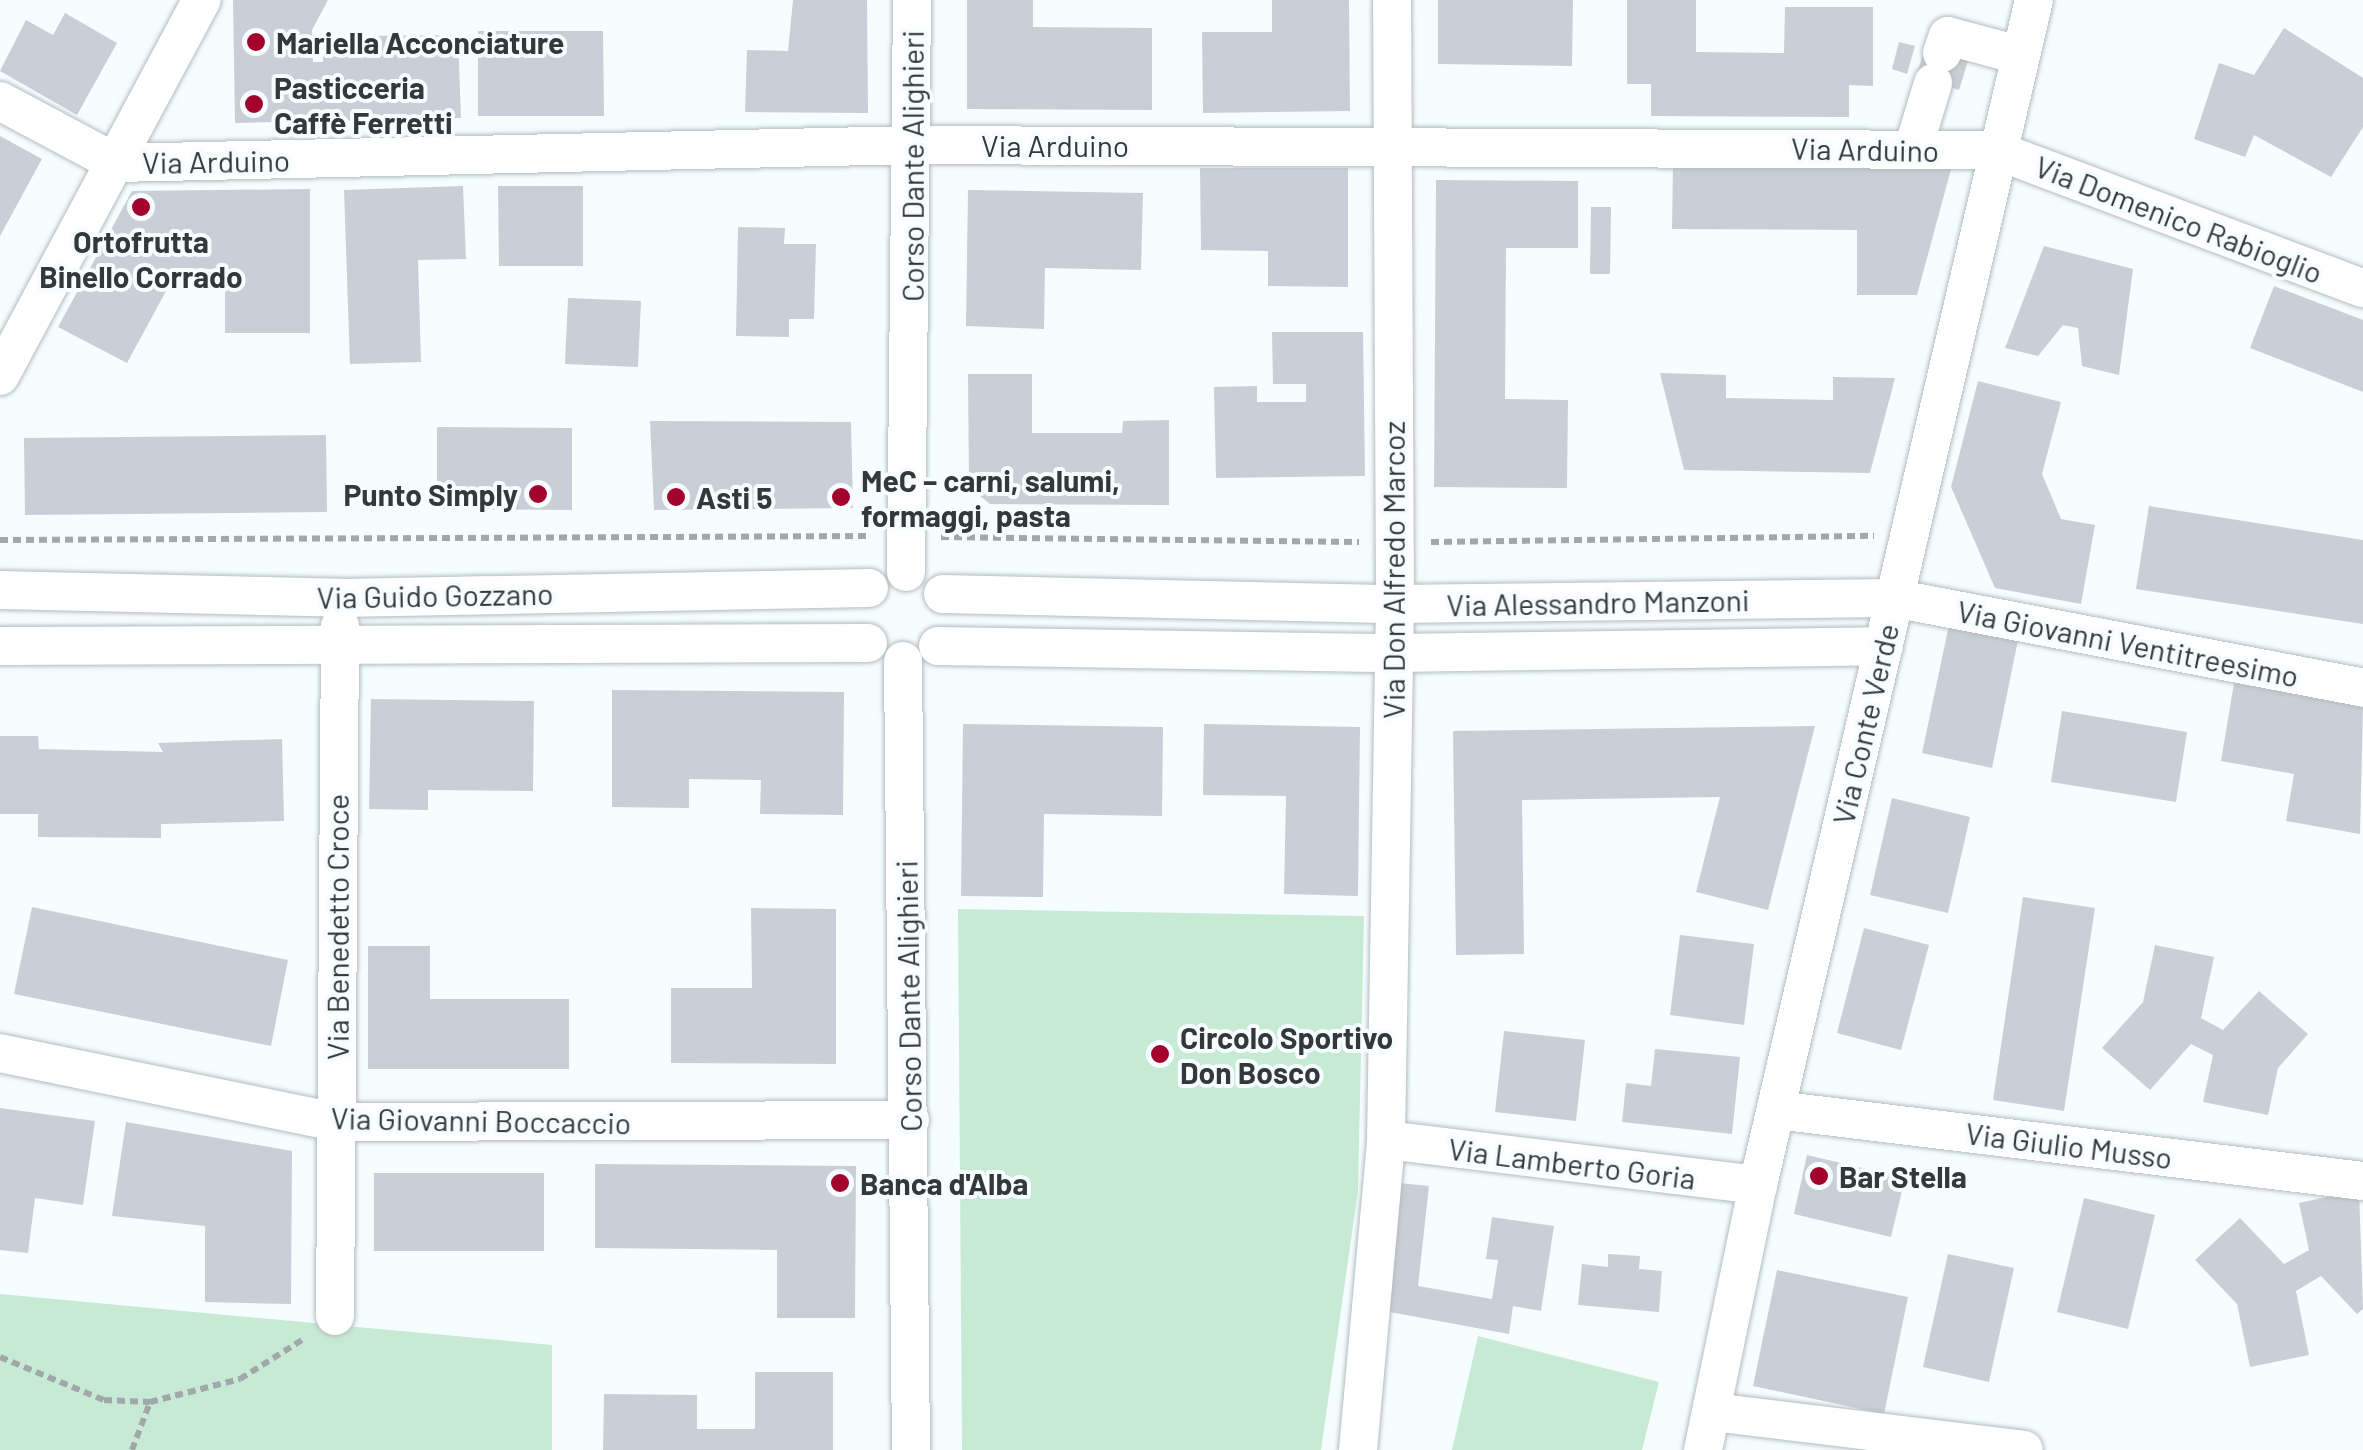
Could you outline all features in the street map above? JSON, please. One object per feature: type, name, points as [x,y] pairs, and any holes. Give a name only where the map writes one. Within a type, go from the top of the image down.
[{"type":"street","points":[[0,376],[14,319],[116,163],[202,0]]},
{"type":"street","name":"Corso Dante Alighieri","points":[[906,554],[914,145],[912,0]]},
{"type":"street","name":"Via Don Alfredo Marcoz","points":[[1358,1450],[1386,1140],[1395,604],[1392,0]]},
{"type":"street","name":"Via Conte Verde","points":[[1703,1450],[1758,1185],[1995,150],[2034,0]]},
{"type":"street","points":[[1913,149],[1948,36],[2019,56]]},
{"type":"street","points":[[0,101],[116,163]]},
{"type":"street","name":"Via Arduino","points":[[116,163],[914,145],[1392,144],[1995,150]]},
{"type":"street","name":"Via Domenico Rabioglio","points":[[1995,150],[2363,288]]},
{"type":"street","points":[[906,554],[943,594],[949,621],[938,646],[903,661],[868,643],[859,615],[869,588],[906,554]]},
{"type":"street","name":"Via Guido Gozzano","points":[[0,590],[340,598],[869,588]]},
{"type":"street","name":"Via Alessandro Manzoni","points":[[943,594],[1395,604],[1893,598]]},
{"type":"street","name":"Via Benedetto Croce","points":[[336,1316],[340,598]]},
{"type":"street","name":"Via Giovanni Ventitreesimo","points":[[1893,598],[2363,688]]},
{"type":"street","name":"Via Guido Gozzano","points":[[0,646],[868,643]]},
{"type":"street","name":"Via Alessandro Manzoni","points":[[938,646],[1394,654],[1884,646]]},
{"type":"street","name":"Corso Dante Alighieri","points":[[903,661],[911,1450]]},
{"type":"street","name":"Via Giovanni Boccaccio","points":[[0,1053],[336,1122],[910,1120]]},
{"type":"street","name":"Via Giulio Musso","points":[[1776,1110],[2363,1181]]},
{"type":"street","name":"Via Lamberto Goria","points":[[1386,1140],[1758,1185]]},
{"type":"street","points":[[1712,1412],[2024,1450]]},
{"type":"path","points":[[0,540],[906,554],[1908,535]]},
{"type":"path","points":[[0,1357],[104,1400],[150,1402],[240,1379],[336,1316]]},
{"type":"path","points":[[132,1450],[150,1402]]},
{"type":"green space","name":"Circolo Sportivo Don Bosco","points":[[958,909],[1364,916],[1358,1191],[1321,1450],[962,1450]]},
{"type":"green space","points":[[0,1294],[552,1345],[552,1450],[0,1450]]},
{"type":"green space","points":[[1478,1336],[1659,1382],[1642,1450],[1452,1450]]},
{"type":"building","points":[[233,0],[328,0],[312,30],[313,62],[323,62],[323,52],[356,36],[458,35],[461,118],[235,123]]},
{"type":"building","points":[[793,0],[867,0],[868,113],[745,112],[747,50],[788,51]]},
{"type":"building","points":[[967,0],[1033,0],[1033,27],[1152,28],[1152,110],[967,109]]},
{"type":"building","points":[[1272,0],[1349,0],[1350,111],[1203,113],[1202,32],[1272,32]]},
{"type":"building","points":[[1438,0],[1573,0],[1572,66],[1438,64]]},
{"type":"building","points":[[1627,0],[1696,0],[1696,52],[1784,53],[1785,7],[1873,7],[1873,86],[1849,85],[1849,117],[1651,116],[1651,84],[1627,84]]},
{"type":"building","points":[[65,13],[117,43],[77,115],[0,71],[26,20],[53,35]]},
{"type":"building","points":[[2284,28],[2363,78],[2363,127],[2331,177],[2254,135],[2245,157],[2194,139],[2219,63],[2254,75]]},
{"type":"building","points":[[478,31],[603,31],[604,116],[478,116]]},
{"type":"building","points":[[1899,42],[1915,46],[1907,74],[1892,69]]},
{"type":"building","points":[[1925,47],[1968,61],[1959,90],[1916,77]]},
{"type":"building","points":[[0,136],[42,159],[0,236]]},
{"type":"building","points":[[1673,161],[1953,162],[1917,295],[1857,295],[1857,230],[1672,229]]},
{"type":"building","points":[[1200,168],[1348,168],[1348,287],[1268,286],[1268,251],[1201,250]]},
{"type":"building","points":[[1436,180],[1578,181],[1578,248],[1506,248],[1505,399],[1568,400],[1567,488],[1434,487]]},
{"type":"building","points":[[463,186],[466,259],[418,260],[421,362],[350,364],[344,190]]},
{"type":"building","points":[[498,186],[583,186],[583,266],[499,266]]},
{"type":"building","points":[[310,189],[310,333],[225,333],[225,269],[178,269],[127,363],[58,327],[132,191]]},
{"type":"building","points":[[968,190],[1143,193],[1141,270],[1045,268],[1044,329],[966,326]]},
{"type":"building","points":[[1591,207],[1611,207],[1610,274],[1590,274]]},
{"type":"building","points":[[738,227],[785,228],[784,244],[816,244],[814,319],[789,319],[789,337],[736,336]]},
{"type":"building","points":[[2044,246],[2133,269],[2119,375],[2082,366],[2078,328],[2063,325],[2038,356],[2005,348]]},
{"type":"building","points":[[2274,286],[2363,320],[2363,392],[2250,348]]},
{"type":"building","points":[[568,298],[641,301],[638,367],[565,364]]},
{"type":"building","points":[[1272,332],[1363,332],[1365,476],[1216,478],[1214,387],[1257,386],[1257,402],[1306,402],[1306,384],[1273,384]]},
{"type":"building","points":[[1660,373],[1726,375],[1726,398],[1833,400],[1833,377],[1895,378],[1870,473],[1684,470]]},
{"type":"building","points":[[968,374],[1032,374],[1032,433],[1122,433],[1123,421],[1169,420],[1169,505],[990,504],[969,487]]},
{"type":"building","points":[[1978,381],[2061,402],[2042,474],[2061,519],[2095,525],[2081,604],[1995,588],[1951,487]]},
{"type":"building","points":[[650,421],[851,422],[853,508],[654,510]]},
{"type":"building","points":[[437,427],[572,428],[572,510],[437,509]]},
{"type":"building","points":[[326,435],[327,512],[25,515],[24,438]]},
{"type":"building","points":[[2149,506],[2363,540],[2363,624],[2136,589]]},
{"type":"building","points":[[1949,625],[2018,640],[1992,768],[1922,753]]},
{"type":"building","points":[[2234,683],[2363,705],[2360,834],[2286,821],[2294,774],[2221,761]]},
{"type":"building","points":[[612,690],[844,692],[843,815],[760,814],[761,780],[689,779],[689,808],[612,807]]},
{"type":"building","points":[[371,699],[534,701],[533,791],[428,790],[428,810],[369,809]]},
{"type":"building","points":[[2062,711],[2187,732],[2176,802],[2051,782]]},
{"type":"building","points":[[963,724],[1163,727],[1162,816],[1044,814],[1043,897],[961,896]]},
{"type":"building","points":[[1204,724],[1360,727],[1358,896],[1284,894],[1286,796],[1203,795]]},
{"type":"building","points":[[1815,726],[1768,910],[1696,892],[1720,797],[1522,800],[1524,954],[1456,955],[1453,731]]},
{"type":"building","points":[[0,736],[38,736],[39,749],[163,752],[158,743],[282,739],[284,821],[161,824],[161,838],[38,837],[38,814],[0,814]]},
{"type":"building","points":[[1892,798],[1970,817],[1948,913],[1870,895]]},
{"type":"building","points":[[2023,897],[2095,908],[2064,1111],[1993,1100]]},
{"type":"building","points":[[32,907],[288,960],[271,1046],[14,994]]},
{"type":"building","points":[[751,908],[836,909],[836,1064],[671,1063],[671,988],[752,988]]},
{"type":"building","points":[[1864,928],[1929,945],[1901,1050],[1837,1033]]},
{"type":"building","points":[[1680,935],[1754,944],[1744,1025],[1670,1015]]},
{"type":"building","points":[[2155,945],[2214,957],[2201,1018],[2223,1030],[2259,991],[2308,1034],[2278,1068],[2268,1115],[2203,1102],[2213,1055],[2191,1044],[2150,1090],[2102,1048],[2143,1002]]},
{"type":"building","points":[[368,946],[430,946],[430,999],[569,999],[569,1069],[368,1069]]},
{"type":"building","points":[[1504,1031],[1585,1040],[1576,1121],[1495,1112]]},
{"type":"building","points":[[1655,1049],[1740,1057],[1732,1134],[1622,1122],[1626,1083],[1651,1086]]},
{"type":"building","points":[[0,1108],[95,1121],[83,1205],[35,1198],[28,1253],[0,1250]]},
{"type":"building","points":[[126,1122],[292,1151],[291,1304],[205,1302],[205,1226],[112,1216]]},
{"type":"building","points":[[1807,1155],[1905,1178],[1891,1237],[1794,1214]]},
{"type":"building","points":[[595,1164],[856,1166],[855,1318],[777,1318],[777,1250],[595,1248]]},
{"type":"building","points":[[374,1173],[544,1173],[544,1251],[374,1251]]},
{"type":"building","points":[[1399,1183],[1429,1186],[1418,1286],[1492,1299],[1498,1260],[1486,1259],[1492,1217],[1554,1226],[1541,1311],[1513,1306],[1509,1334],[1379,1310]]},
{"type":"building","points":[[2359,1190],[2363,1309],[2357,1314],[2321,1276],[2296,1291],[2309,1355],[2250,1367],[2237,1304],[2195,1260],[2240,1218],[2284,1264],[2309,1250],[2299,1203]]},
{"type":"building","points":[[2084,1198],[2155,1215],[2128,1329],[2057,1312]]},
{"type":"building","points":[[1608,1254],[1640,1256],[1639,1269],[1662,1271],[1659,1312],[1578,1305],[1582,1264],[1608,1267]]},
{"type":"building","points":[[1948,1254],[2014,1268],[1989,1382],[1923,1367]]},
{"type":"building","points":[[1777,1270],[1908,1297],[1884,1414],[1753,1386]]},
{"type":"building","points":[[755,1372],[833,1372],[833,1450],[603,1450],[604,1394],[697,1395],[697,1429],[755,1429]]},
{"type":"place","name":"Mariella Acconciature","points":[[256,42]]},
{"type":"place","name":"Pasticceria Caffè Ferretti","points":[[254,104]]},
{"type":"place","name":"Ortofrutta Binello Corrado","points":[[141,207]]},
{"type":"place","name":"Punto Simply","points":[[538,494]]},
{"type":"place","name":"Asti 5","points":[[676,497]]},
{"type":"place","name":"MeC – carni, salumi, formaggi, pasta","points":[[841,497]]},
{"type":"place","name":"Circolo Sportivo Don Bosco","points":[[1160,1054]]},
{"type":"place","name":"Bar Stella","points":[[1819,1176]]},
{"type":"place","name":"Banca d'Alba","points":[[840,1183]]}]
